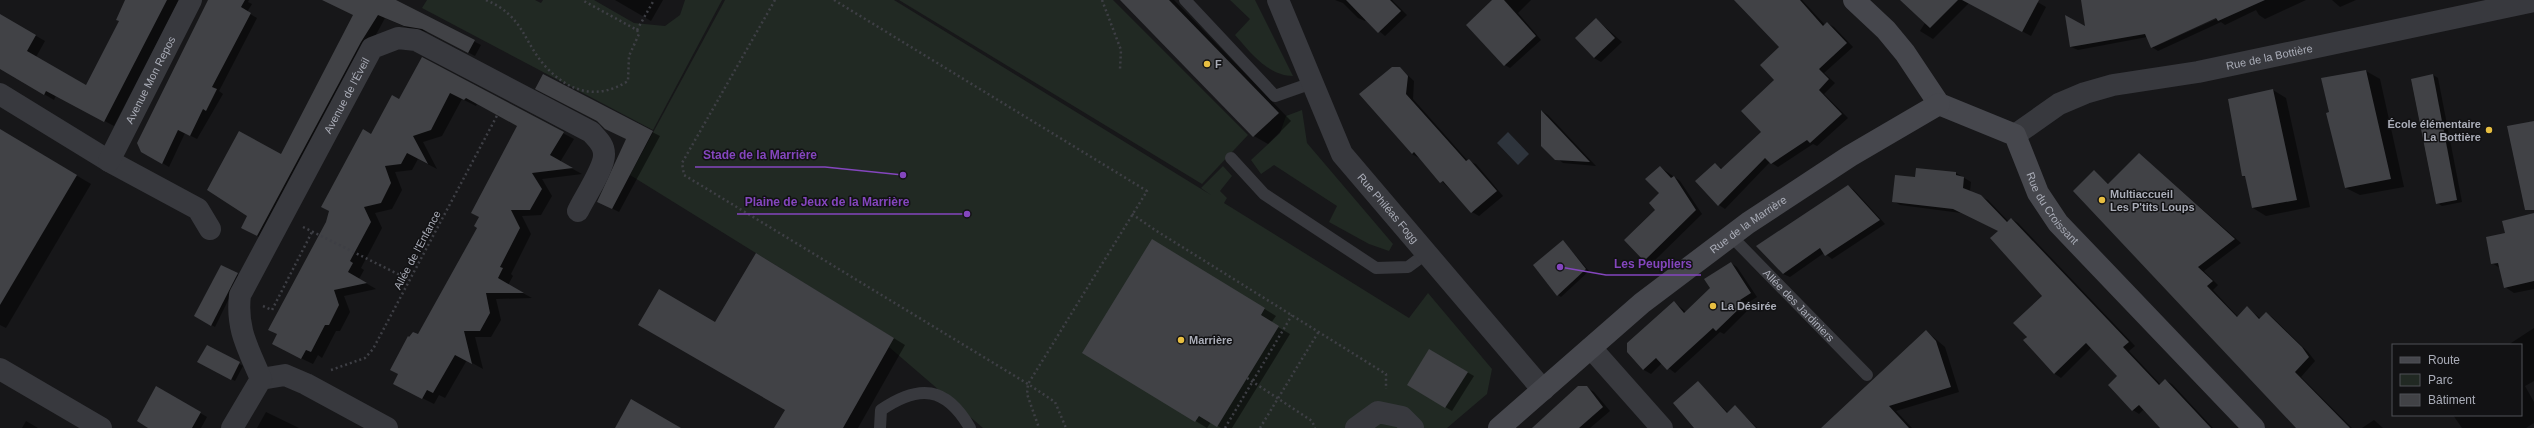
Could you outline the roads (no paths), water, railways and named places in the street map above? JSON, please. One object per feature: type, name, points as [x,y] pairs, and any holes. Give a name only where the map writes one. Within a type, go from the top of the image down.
[{"type":"street","name":"Avenue Mon Repos","points":[[110,160],[191,0]]},
{"type":"street","name":"Rue Philéas Fogg","points":[[1278,0],[1342,154],[1543,390]]},
{"type":"street","name":"Rue de la Bottière","points":[[2015,135],[2059,104],[2085,93],[2113,85],[2198,72],[2534,1]]},
{"type":"street","points":[[1860,2],[1905,52],[1939,104],[2015,135]]},
{"type":"street","name":"Avenue de l'Éveil","points":[[261,379],[245,344],[237,315],[240,295],[372,48],[398,38],[416,40],[591,132],[602,144],[605,154],[602,165],[578,211]]},
{"type":"street","points":[[0,94],[110,160],[198,209],[210,229]]},
{"type":"street","name":"Rue de la Marrière","points":[[1499,428],[1642,303],[1731,236],[1850,156],[1939,104]]},
{"type":"street","name":"Rue du Croissant","points":[[2015,135],[2038,193],[2058,223],[2254,428]]},
{"type":"street","points":[[1591,348],[1662,428]]},
{"type":"street","points":[[0,369],[101,428]]},
{"type":"street","points":[[232,428],[261,379],[285,376],[306,384],[387,428]]},
{"type":"street","points":[[1356,428],[1378,412],[1402,417],[1413,428]]},
{"type":"lane","points":[[1185,0],[1275,96],[1312,83]]},
{"type":"lane","points":[[1231,158],[1264,194],[1376,268],[1408,267],[1427,254]]},
{"type":"lane","name":"Allée des Jardiniers","points":[[1731,236],[1867,375]]},
{"type":"lane","points":[[880,428],[881,410],[886,406],[917,393],[934,393],[955,406],[970,428]]},
{"type":"place","name":"F","points":[[1207,64]]},
{"type":"place","name":"École élémentaire La Bottière","points":[[2489,130]]},
{"type":"place","name":"Stade de la Marrière","points":[[903,175]]},
{"type":"place","name":"Multiaccueil Les P'tits Loups","points":[[2102,200]]},
{"type":"place","name":"Plaine de Jeux de la Marrière","points":[[967,214]]},
{"type":"place","name":"Les Peupliers","points":[[1560,267]]},
{"type":"place","name":"La Désirée","points":[[1713,306]]},
{"type":"place","name":"Marrière","points":[[1181,340]]}]
